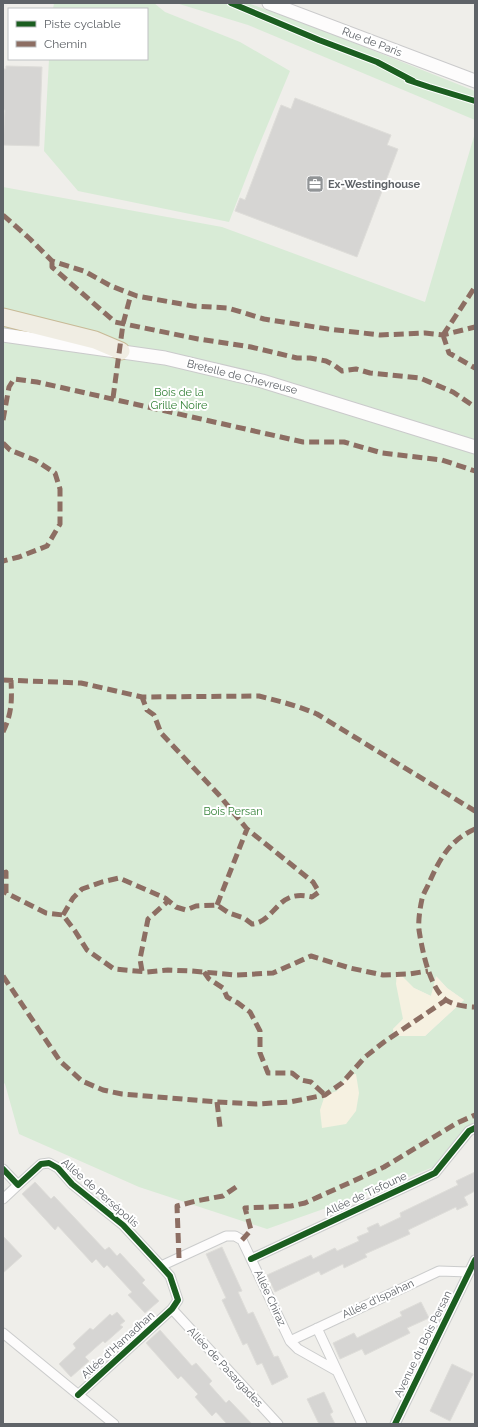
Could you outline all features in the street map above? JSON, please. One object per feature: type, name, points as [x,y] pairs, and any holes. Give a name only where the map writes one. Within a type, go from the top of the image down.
[{"type":"highway","points":[[3,316],[95,340],[120,351]]},
{"type":"main road","name":"Rue de Paris","points":[[270,3],[475,81]]},
{"type":"main road","name":"Bretelle de Chevreuse","points":[[3,335],[165,358],[262,381],[475,447]]},
{"type":"street","name":"Allée de Tisfoune","points":[[251,1259],[435,1173],[469,1131],[475,1128]]},
{"type":"street","name":"Allée de Persépolis","points":[[18,1185],[41,1164],[49,1163],[58,1168],[72,1184],[123,1225],[162,1266],[170,1276],[178,1300],[172,1309]]},
{"type":"street","points":[[3,1169],[18,1185],[3,1200]]},
{"type":"street","name":"Allée Chiraz","points":[[162,1266],[226,1236],[235,1236],[242,1240],[290,1341],[298,1349],[337,1371]]},
{"type":"street","points":[[469,1272],[475,1260]]},
{"type":"street","name":"Allée d'Ispahan","points":[[290,1341],[439,1271],[469,1272]]},
{"type":"street","name":"Avenue du Bois Persan","points":[[395,1424],[469,1272]]},
{"type":"street","name":"Allée d'Hamadhan","points":[[78,1395],[172,1309]]},
{"type":"street","name":"Allée de Pasargades","points":[[172,1309],[278,1424]]},
{"type":"street","points":[[317,1328],[362,1424]]},
{"type":"street","points":[[3,1333],[114,1424]]},
{"type":"green space","points":[[54,3],[154,3],[165,12],[240,42],[290,71],[229,222],[78,191],[44,151],[49,60],[148,60],[148,8],[53,8]]},
{"type":"green space","points":[[176,3],[248,3],[309,25],[475,91],[475,120],[248,25]]},
{"type":"green space","name":"Bois Persan","points":[[475,133],[475,1127],[443,1163],[377,1190],[267,1229],[139,1187],[19,1134],[5,1084],[3,1082],[3,187],[222,227],[425,302]],"holes":[[[437,977],[447,988],[464,1000],[425,1036],[393,1029],[403,1019],[414,988],[431,996]],[[348,1075],[346,1124],[337,1091]]]},
{"type":"sand","points":[[397,971],[414,988],[431,996],[436,976],[447,988],[464,1000],[425,1036],[394,1036],[393,1029],[403,1019],[396,984]]},
{"type":"sand","points":[[356,1074],[359,1093],[356,1111],[346,1124],[322,1128],[320,1110],[325,1095],[337,1091],[348,1075]]},
{"type":"building","points":[[6,66],[42,67],[39,146],[3,145],[5,110],[3,110],[3,69],[6,69]]},
{"type":"building","name":"Ex-Westinghouse","points":[[295,98],[391,135],[387,145],[398,149],[357,257],[235,211],[240,198],[245,200],[281,105],[291,109]]},
{"type":"building","points":[[475,1172],[475,1191],[464,1197],[468,1205],[457,1210],[456,1207],[408,1230],[410,1234],[365,1254],[367,1257],[344,1268],[343,1264],[321,1275],[319,1271],[275,1292],[267,1275],[311,1255],[313,1259],[335,1248],[337,1251],[359,1241],[357,1237],[369,1232],[367,1228],[378,1223],[380,1227],[401,1217],[400,1213],[458,1185],[456,1181]]},
{"type":"building","points":[[35,1182],[51,1199],[54,1196],[105,1250],[109,1247],[117,1256],[120,1253],[145,1280],[142,1283],[159,1301],[145,1313],[128,1295],[132,1292],[107,1265],[104,1268],[96,1259],[92,1263],[58,1226],[55,1230],[22,1194]]},
{"type":"building","points":[[3,1236],[22,1256],[3,1273]]},
{"type":"building","points":[[222,1247],[242,1291],[238,1292],[248,1314],[253,1312],[274,1357],[278,1356],[288,1377],[272,1385],[262,1363],[257,1365],[247,1343],[243,1345],[222,1300],[226,1298],[206,1254]]},
{"type":"building","points":[[421,1302],[429,1318],[407,1328],[410,1333],[365,1355],[362,1349],[340,1359],[333,1343],[354,1333],[357,1338],[402,1316],[400,1312]]},
{"type":"building","points":[[117,1312],[125,1321],[120,1325],[123,1327],[105,1343],[103,1341],[85,1357],[89,1361],[71,1377],[59,1364],[76,1348],[73,1344],[90,1328],[93,1330],[110,1314],[112,1316]]},
{"type":"building","points":[[160,1330],[192,1366],[196,1363],[212,1381],[209,1384],[226,1403],[229,1400],[252,1424],[227,1424],[216,1412],[212,1416],[195,1397],[198,1394],[181,1376],[178,1379],[146,1343]]},
{"type":"building","points":[[452,1364],[473,1374],[450,1421],[430,1411]]},
{"type":"building","points":[[324,1392],[333,1412],[330,1414],[335,1424],[319,1424],[307,1399]]},
{"type":"marked path","points":[[3,215],[52,261],[84,271],[111,286],[137,296],[193,306],[228,308],[264,319],[380,335],[425,333],[443,335],[475,327]]},
{"type":"marked path","points":[[52,261],[52,267],[115,322],[198,339],[251,347],[297,358],[310,358],[326,361],[342,371],[356,369],[370,373],[420,378],[453,392],[475,407]]},
{"type":"marked path","points":[[443,335],[475,287]]},
{"type":"marked path","points":[[113,398],[123,324],[131,294]]},
{"type":"marked path","points":[[443,335],[449,353],[475,368]]},
{"type":"marked path","points":[[3,420],[9,387],[14,379],[37,382],[303,442],[344,442],[382,453],[442,460],[475,471]]},
{"type":"marked path","points":[[3,443],[10,450],[35,460],[55,473],[60,489],[60,524],[47,546],[19,557],[3,561]]},
{"type":"marked path","points":[[3,680],[81,683],[142,697],[259,696],[281,702],[317,714],[475,811]]},
{"type":"marked path","points":[[3,732],[11,707],[11,680]]},
{"type":"marked path","points":[[63,915],[73,898],[82,889],[119,878],[165,898],[176,907],[186,910],[196,906],[217,905],[229,913],[244,918],[252,924],[260,922],[266,918],[278,906],[291,897],[300,895],[312,897],[319,892],[313,882],[247,829],[219,795],[161,733],[154,715],[147,710],[142,697]]},
{"type":"marked path","points":[[217,905],[247,829]]},
{"type":"marked path","points":[[475,829],[466,833],[452,844],[442,858],[423,897],[419,914],[419,930],[422,947],[427,967],[435,986],[446,1000],[464,1006],[475,1007]]},
{"type":"marked path","points":[[3,873],[6,872],[6,893],[46,913],[63,915],[87,950],[114,969],[147,972],[168,970],[192,971],[236,975],[273,973],[311,956],[350,968],[383,975],[409,974],[428,971]]},
{"type":"marked path","points":[[142,971],[140,959],[148,919],[167,902]]},
{"type":"marked path","points":[[204,972],[209,979],[223,988],[227,997],[250,1012],[260,1031],[260,1053],[268,1073],[292,1073],[301,1080],[311,1082],[325,1095]]},
{"type":"marked path","points":[[3,976],[60,1061],[82,1081],[103,1090],[122,1094],[217,1102],[256,1104],[290,1102],[325,1095],[342,1083],[365,1057],[384,1042],[446,1000]]},
{"type":"marked path","points":[[217,1102],[220,1127]]},
{"type":"marked path","points":[[242,1240],[251,1230],[245,1208],[291,1206],[305,1203],[384,1167],[457,1123],[475,1115]]},
{"type":"marked path","points":[[179,1258],[177,1206],[223,1196],[239,1185]]},
{"type":"cycle path","points":[[231,3],[319,40],[377,62],[413,81]]},
{"type":"cycle path","points":[[408,80],[475,101]]},
{"type":"cycle path","points":[[251,1259],[435,1173],[469,1131],[475,1128]]},
{"type":"cycle path","points":[[3,1169],[18,1185],[41,1164],[49,1163],[58,1168],[72,1184],[123,1225],[161,1266],[170,1276],[178,1300],[172,1309],[78,1395]]},
{"type":"cycle path","points":[[395,1424],[475,1260]]},
{"type":"place","name":"Ex-Westinghouse","points":[[315,184]]},
{"type":"park label","name":"Bois de la Grille Noire","points":[[179,398]]}]
